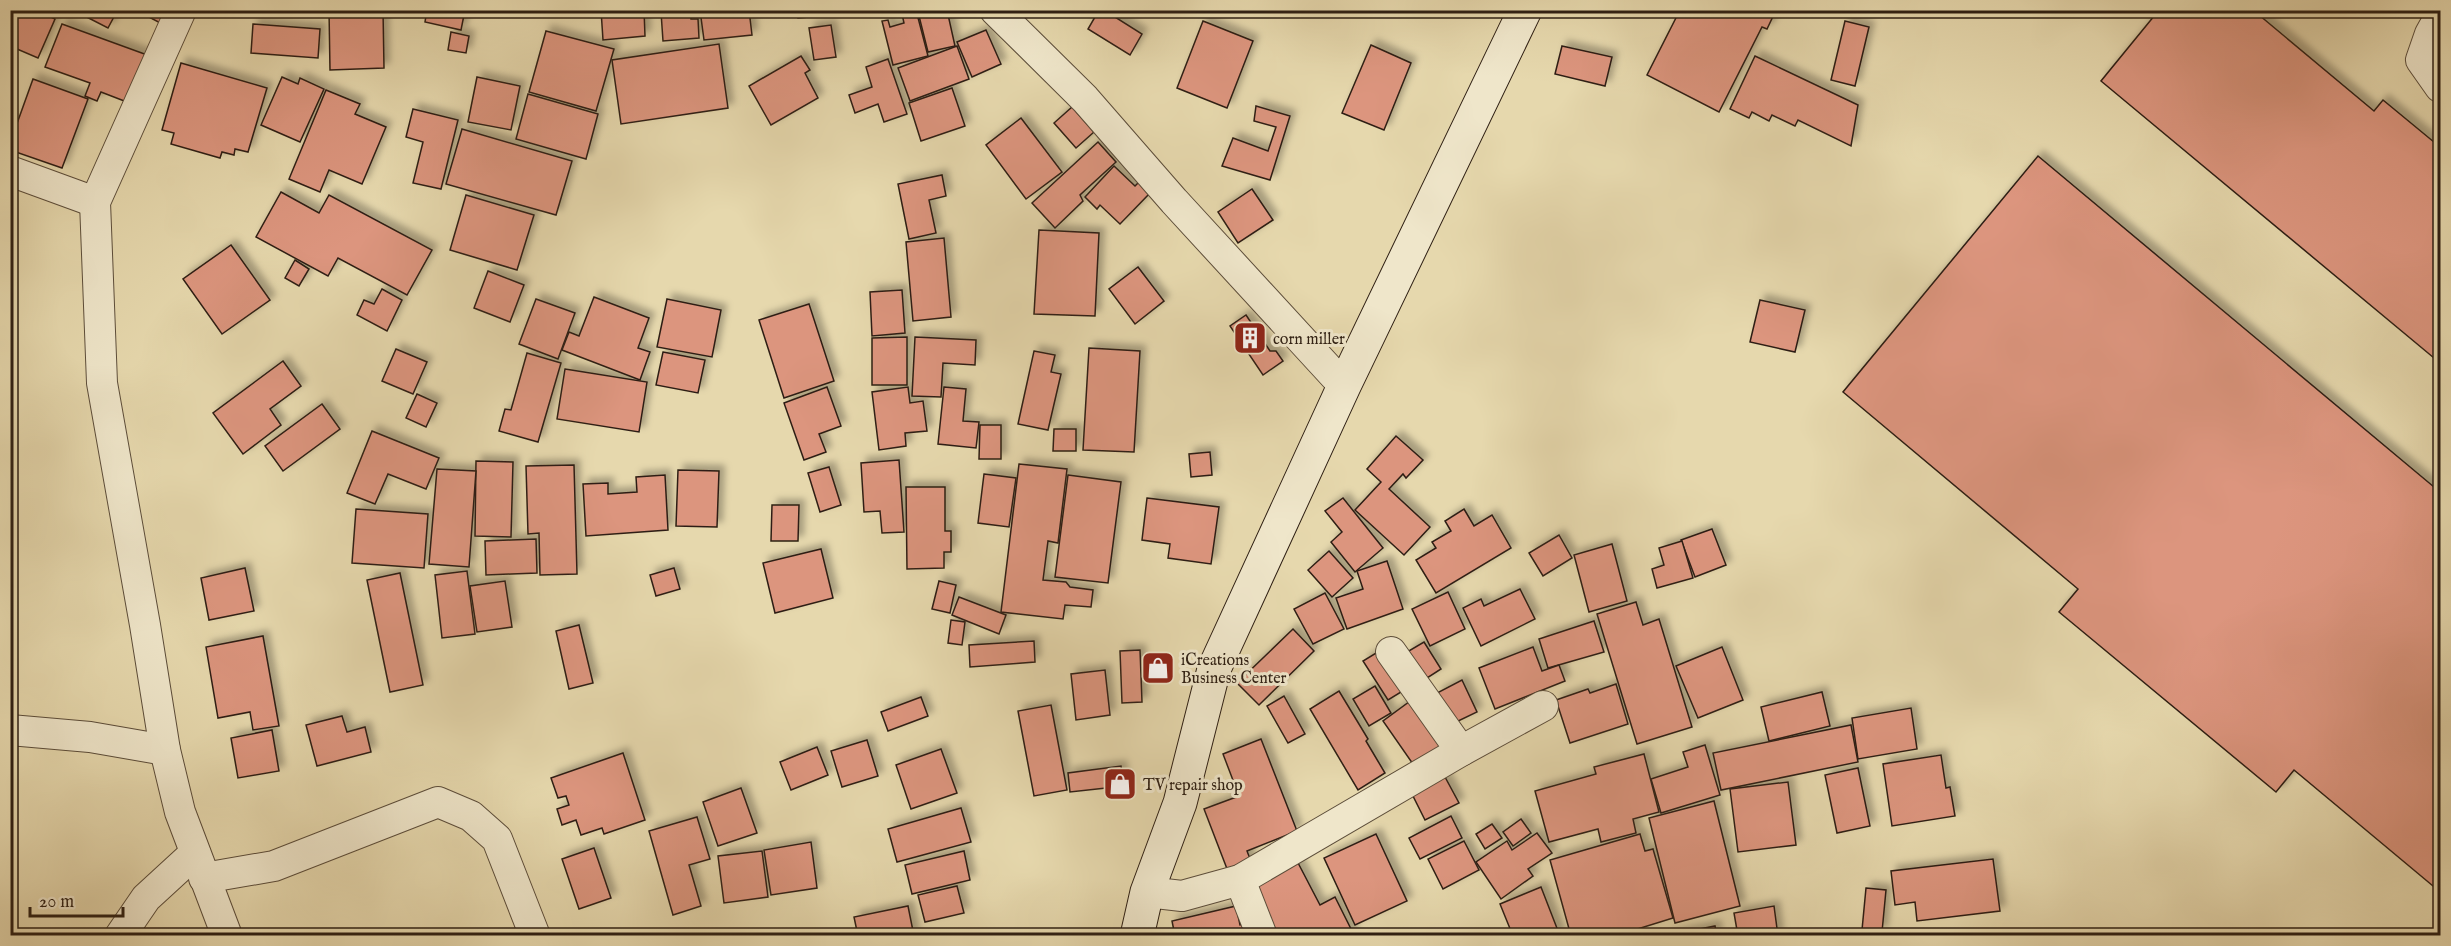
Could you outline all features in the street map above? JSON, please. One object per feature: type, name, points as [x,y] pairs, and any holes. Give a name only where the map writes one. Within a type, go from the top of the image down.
[{"type":"main road","points":[[1137,936],[1147,892],[1180,803],[1214,669],[1344,386],[1525,10]]},
{"type":"street","points":[[181,10],[95,202],[102,383],[165,750],[180,812],[227,936]]},
{"type":"street","points":[[995,10],[1086,99],[1174,201],[1344,386]]},
{"type":"street","points":[[2440,16],[2430,34],[2421,60],[2440,87]]},
{"type":"street","points":[[10,171],[95,202]]},
{"type":"street","points":[[1391,652],[1461,751]]},
{"type":"street","points":[[1147,892],[1182,896],[1240,880],[1461,751],[1543,706]]},
{"type":"street","points":[[10,730],[90,737],[165,750]]},
{"type":"street","points":[[120,936],[146,898],[200,866],[274,866],[438,802],[471,816],[497,839],[535,936]]},
{"type":"street","points":[[1240,880],[1262,936]]},
{"type":"building","points":[[10,10],[37,10],[55,19],[38,58],[10,46]]},
{"type":"building","points":[[73,10],[129,10],[125,17],[116,13],[108,28]]},
{"type":"building","points":[[142,10],[174,10],[166,26],[141,13]]},
{"type":"building","points":[[329,10],[383,10],[384,68],[330,70]]},
{"type":"building","points":[[427,10],[465,10],[461,30],[425,22]]},
{"type":"building","points":[[601,10],[644,10],[645,36],[603,40]]},
{"type":"building","points":[[690,10],[691,19],[698,19],[699,38],[663,41],[661,12]]},
{"type":"building","points":[[700,10],[749,10],[752,35],[704,40]]},
{"type":"building","points":[[797,10],[833,10],[833,15],[798,18]]},
{"type":"building","points":[[916,10],[928,56],[893,65],[882,21],[888,20],[890,27],[904,23],[902,14]]},
{"type":"building","points":[[947,10],[955,46],[928,52],[919,16]]},
{"type":"building","points":[[1099,10],[1104,10],[1142,34],[1130,55],[1088,29]]},
{"type":"building","points":[[1680,10],[1776,10],[1767,29],[1762,27],[1719,112],[1647,75]]},
{"type":"building","points":[[2159,10],[2253,10],[2374,111],[2383,100],[2440,147],[2440,363],[2101,81]]},
{"type":"building","points":[[1203,21],[1253,41],[1227,108],[1177,88]]},
{"type":"building","points":[[1845,21],[1869,27],[1855,86],[1831,80]]},
{"type":"building","points":[[62,24],[150,56],[132,104],[101,92],[97,101],[85,96],[90,83],[45,67]]},
{"type":"building","points":[[253,24],[320,29],[318,58],[251,53]]},
{"type":"building","points":[[831,25],[836,57],[814,60],[809,28]]},
{"type":"building","points":[[986,30],[1001,64],[972,77],[957,42]]},
{"type":"building","points":[[546,31],[614,49],[596,111],[529,92]]},
{"type":"building","points":[[451,32],[469,36],[466,53],[448,50]]},
{"type":"building","points":[[719,44],[728,108],[621,124],[612,60]]},
{"type":"building","points":[[1371,45],[1411,63],[1384,130],[1342,113]]},
{"type":"building","points":[[957,46],[969,79],[910,101],[898,68]]},
{"type":"building","points":[[1562,46],[1612,57],[1605,86],[1555,74]]},
{"type":"building","points":[[801,56],[810,70],[805,73],[818,98],[771,125],[749,86]]},
{"type":"building","points":[[1755,56],[1858,105],[1851,146],[1798,120],[1795,126],[1772,115],[1769,121],[1752,112],[1749,118],[1730,109]]},
{"type":"building","points":[[888,59],[907,114],[884,122],[878,104],[855,113],[849,95],[872,87],[866,67]]},
{"type":"building","points":[[181,63],[267,88],[248,152],[235,149],[234,155],[222,152],[220,158],[171,144],[174,133],[162,130]]},
{"type":"building","points":[[282,77],[298,84],[300,78],[324,89],[300,142],[261,125]]},
{"type":"building","points":[[477,77],[520,86],[511,130],[468,122]]},
{"type":"building","points":[[33,79],[88,99],[62,168],[10,150],[10,143]]},
{"type":"building","points":[[952,88],[965,126],[921,141],[909,103]]},
{"type":"building","points":[[326,90],[360,104],[355,114],[386,127],[362,184],[329,170],[320,192],[289,179]]},
{"type":"building","points":[[528,94],[598,114],[586,159],[516,139]]},
{"type":"building","points":[[1256,106],[1290,116],[1270,180],[1222,166],[1233,138],[1268,151],[1276,127],[1254,121]]},
{"type":"building","points":[[1072,107],[1094,132],[1076,148],[1054,123]]},
{"type":"building","points":[[413,109],[458,120],[441,189],[413,183],[423,142],[406,137]]},
{"type":"building","points":[[1021,118],[1062,172],[1026,199],[986,145]]},
{"type":"building","points":[[462,129],[572,161],[556,215],[446,184]]},
{"type":"building","points":[[1098,142],[1116,162],[1080,195],[1083,201],[1055,228],[1032,203]]},
{"type":"building","points":[[2038,156],[2440,492],[2439,891],[2294,770],[2276,792],[2059,612],[2078,589],[1843,392]]},
{"type":"building","points":[[1114,166],[1135,186],[1139,182],[1150,193],[1120,224],[1100,205],[1097,209],[1085,197]]},
{"type":"building","points":[[942,175],[946,196],[929,200],[936,233],[909,239],[898,184]]},
{"type":"building","points":[[1252,189],[1273,220],[1238,243],[1218,212]]},
{"type":"building","points":[[281,192],[319,213],[329,195],[432,250],[407,295],[338,258],[328,276],[256,237]]},
{"type":"building","points":[[466,195],[534,215],[517,270],[450,250]]},
{"type":"building","points":[[1039,230],[1099,233],[1095,316],[1034,314]]},
{"type":"building","points":[[944,238],[951,317],[913,321],[906,242]]},
{"type":"building","points":[[231,245],[270,300],[222,334],[183,279]]},
{"type":"building","points":[[295,260],[309,269],[299,286],[285,278]]},
{"type":"building","points":[[1138,267],[1164,301],[1135,324],[1109,289]]},
{"type":"building","points":[[488,271],[524,285],[510,322],[474,308]]},
{"type":"building","points":[[382,289],[402,300],[387,331],[357,315],[364,300],[374,304]]},
{"type":"building","points":[[902,290],[905,333],[872,336],[870,292]]},
{"type":"building","points":[[594,297],[649,318],[638,348],[650,352],[640,380],[562,350],[569,332],[579,336]]},
{"type":"building","points":[[536,299],[575,313],[558,359],[519,344]]},
{"type":"building","points":[[667,299],[721,310],[712,357],[657,347]]},
{"type":"building","points":[[1760,300],[1805,310],[1795,352],[1750,342]]},
{"type":"building","points":[[809,304],[834,381],[784,398],[759,320]]},
{"type":"building","name":"corn miller","points":[[1246,315],[1270,351],[1276,351],[1283,361],[1263,375],[1230,326]]},
{"type":"building","points":[[907,337],[907,385],[872,385],[872,338]]},
{"type":"building","points":[[915,337],[976,340],[975,365],[943,363],[941,397],[912,396]]},
{"type":"building","points":[[1089,348],[1140,351],[1134,452],[1083,450]]},
{"type":"building","points":[[396,349],[427,362],[413,394],[382,381]]},
{"type":"building","points":[[1034,351],[1055,355],[1051,372],[1061,374],[1048,430],[1018,424]]},
{"type":"building","points":[[663,352],[705,360],[698,393],[656,385]]},
{"type":"building","points":[[527,353],[561,363],[538,442],[499,431],[505,409],[511,410]]},
{"type":"building","points":[[283,361],[301,386],[270,409],[281,425],[243,454],[213,413]]},
{"type":"building","points":[[565,369],[647,382],[639,432],[557,419]]},
{"type":"building","points":[[827,387],[841,426],[819,434],[826,452],[804,460],[784,403]]},
{"type":"building","points":[[908,387],[910,403],[923,401],[927,431],[905,433],[906,446],[879,450],[872,392]]},
{"type":"building","points":[[944,387],[966,389],[963,421],[979,422],[976,448],[938,444]]},
{"type":"building","points":[[417,394],[437,403],[426,427],[406,418]]},
{"type":"building","points":[[322,404],[340,429],[283,471],[265,446]]},
{"type":"building","points":[[980,425],[1001,425],[1001,459],[979,459]]},
{"type":"building","points":[[1054,429],[1076,429],[1076,451],[1053,451]]},
{"type":"building","points":[[372,431],[439,458],[426,489],[388,474],[375,504],[347,493]]},
{"type":"building","points":[[1396,436],[1423,460],[1406,478],[1403,474],[1389,489],[1430,527],[1404,555],[1355,510],[1381,482],[1367,469]]},
{"type":"building","points":[[1210,452],[1212,475],[1191,477],[1189,454]]},
{"type":"building","points":[[899,460],[904,532],[882,533],[880,511],[864,512],[861,463]]},
{"type":"building","points":[[476,461],[513,462],[511,537],[475,536]]},
{"type":"building","points":[[1019,464],[1067,469],[1058,543],[1048,541],[1043,580],[1066,582],[1070,587],[1093,590],[1091,607],[1065,605],[1063,619],[1001,612]]},
{"type":"building","points":[[574,465],[577,574],[540,575],[539,533],[528,534],[526,466]]},
{"type":"building","points":[[829,467],[841,505],[820,512],[808,473]]},
{"type":"building","points":[[437,469],[476,471],[469,567],[429,564]]},
{"type":"building","points":[[678,470],[719,471],[717,527],[676,526]]},
{"type":"building","points":[[984,474],[1016,478],[1009,527],[978,523]]},
{"type":"building","points":[[665,475],[668,530],[586,536],[583,484],[608,483],[608,494],[637,492],[636,477]]},
{"type":"building","points":[[1068,475],[1121,482],[1108,583],[1055,577]]},
{"type":"building","points":[[906,487],[945,487],[945,531],[951,531],[951,552],[944,552],[944,568],[907,569]]},
{"type":"building","points":[[1147,498],[1219,507],[1211,564],[1168,558],[1170,544],[1142,540]]},
{"type":"building","points":[[1343,498],[1383,548],[1355,572],[1331,542],[1342,532],[1325,511]]},
{"type":"building","points":[[772,505],[799,505],[798,541],[771,541]]},
{"type":"building","points":[[356,509],[428,514],[424,568],[352,563]]},
{"type":"building","points":[[1464,509],[1474,526],[1492,515],[1511,548],[1436,593],[1416,560],[1436,548],[1432,542],[1451,531],[1445,521]]},
{"type":"building","points":[[1712,529],[1726,565],[1695,577],[1681,540]]},
{"type":"building","points":[[1559,535],[1572,558],[1543,576],[1529,553]]},
{"type":"building","points":[[536,539],[537,573],[486,575],[485,541]]},
{"type":"building","points":[[1682,541],[1693,578],[1657,588],[1652,569],[1664,565],[1659,548]]},
{"type":"building","points":[[1612,544],[1627,601],[1589,612],[1574,555]]},
{"type":"building","points":[[821,549],[833,598],[775,613],[763,563]]},
{"type":"building","points":[[1329,551],[1353,578],[1332,597],[1308,570]]},
{"type":"building","points":[[1387,561],[1403,609],[1347,629],[1336,598],[1363,589],[1357,571]]},
{"type":"building","points":[[245,568],[254,611],[209,620],[201,578]]},
{"type":"building","points":[[674,568],[680,589],[656,596],[650,575]]},
{"type":"building","points":[[467,571],[475,634],[442,638],[435,575]]},
{"type":"building","points":[[400,573],[423,685],[390,692],[367,580]]},
{"type":"building","points":[[505,581],[512,627],[477,632],[470,586]]},
{"type":"building","points":[[939,581],[956,585],[950,613],[932,609]]},
{"type":"building","points":[[1520,589],[1535,619],[1481,646],[1463,608],[1481,599],[1484,606]]},
{"type":"building","points":[[1448,592],[1465,629],[1430,646],[1412,609]]},
{"type":"building","points":[[1325,593],[1344,629],[1313,644],[1294,609]]},
{"type":"building","points":[[959,597],[1006,615],[999,634],[952,615]]},
{"type":"building","points":[[1636,602],[1643,625],[1659,619],[1692,727],[1637,744],[1597,614]]},
{"type":"building","points":[[951,620],[965,622],[962,645],[948,643]]},
{"type":"building","points":[[1594,621],[1604,652],[1548,668],[1539,639]]},
{"type":"building","points":[[579,625],[593,683],[569,689],[556,631]]},
{"type":"building","points":[[1293,629],[1314,651],[1259,705],[1237,683]]},
{"type":"building","points":[[263,636],[279,726],[253,730],[250,712],[218,718],[206,647]]},
{"type":"building","points":[[1034,641],[1035,662],[970,667],[969,645]]},
{"type":"building","points":[[1424,642],[1441,669],[1424,680],[1407,652]]},
{"type":"building","points":[[1533,647],[1542,671],[1559,665],[1565,681],[1495,709],[1479,668]]},
{"type":"building","points":[[1722,647],[1743,700],[1698,718],[1676,666]]},
{"type":"building","points":[[1140,650],[1142,702],[1122,703],[1120,651]]},
{"type":"building","points":[[1381,650],[1406,689],[1388,700],[1363,661]]},
{"type":"building","points":[[1105,670],[1110,715],[1076,720],[1071,674]]},
{"type":"building","points":[[1462,680],[1477,712],[1452,724],[1437,693]]},
{"type":"building","points":[[1616,684],[1628,724],[1570,743],[1556,700],[1588,689],[1590,693]]},
{"type":"building","points":[[1375,686],[1391,713],[1369,726],[1353,699]]},
{"type":"building","points":[[1339,691],[1368,739],[1366,741],[1385,773],[1358,790],[1310,709]]},
{"type":"building","points":[[1822,692],[1830,726],[1769,741],[1761,707]]},
{"type":"building","points":[[1284,696],[1305,734],[1288,743],[1267,706]]},
{"type":"building","points":[[921,697],[928,716],[888,731],[881,712]]},
{"type":"building","points":[[1413,699],[1446,745],[1415,767],[1383,721]]},
{"type":"building","points":[[1051,705],[1067,790],[1034,796],[1018,711]]},
{"type":"building","points":[[1911,708],[1917,749],[1858,759],[1852,718]]},
{"type":"building","points":[[342,716],[347,732],[365,727],[371,752],[317,766],[306,725]]},
{"type":"building","points":[[1851,725],[1858,762],[1721,790],[1713,753]]},
{"type":"building","points":[[272,730],[279,771],[238,778],[231,738]]},
{"type":"building","points":[[1261,739],[1297,831],[1247,851],[1252,864],[1229,874],[1204,809],[1239,796],[1223,754]]},
{"type":"building","points":[[867,740],[878,776],[842,787],[831,751]]},
{"type":"building","points":[[1705,745],[1720,795],[1661,813],[1651,779],[1688,767],[1683,752]]},
{"type":"building","points":[[817,747],[828,775],[791,790],[780,762]]},
{"type":"building","points":[[941,749],[957,793],[911,809],[896,765]]},
{"type":"building","points":[[623,753],[645,820],[604,834],[602,828],[581,835],[576,820],[562,825],[557,809],[569,805],[566,796],[558,798],[551,778]]},
{"type":"building","points":[[1644,754],[1659,812],[1633,819],[1636,833],[1601,842],[1598,829],[1549,842],[1535,791],[1596,774],[1594,767]]},
{"type":"building","points":[[1941,755],[1946,788],[1950,787],[1955,816],[1892,826],[1883,764]]},
{"type":"building","points":[[1121,766],[1124,786],[1070,792],[1068,773]]},
{"type":"building","points":[[1858,768],[1870,826],[1837,833],[1825,775]]},
{"type":"building","points":[[1445,777],[1459,803],[1425,820],[1412,794]]},
{"type":"building","points":[[1788,782],[1796,845],[1738,852],[1730,789]]},
{"type":"building","points":[[741,788],[757,833],[718,846],[703,802]]},
{"type":"building","points":[[1714,801],[1740,906],[1675,923],[1649,818]]},
{"type":"building","points":[[961,808],[971,842],[897,862],[888,829]]},
{"type":"building","points":[[1451,816],[1462,838],[1420,859],[1409,838]]},
{"type":"building","points":[[697,817],[710,859],[689,865],[701,906],[673,915],[649,831]]},
{"type":"building","points":[[1521,819],[1531,833],[1513,846],[1503,832]]},
{"type":"building","points":[[1492,824],[1502,838],[1485,849],[1476,834]]},
{"type":"building","points":[[1537,833],[1552,853],[1528,869],[1533,876],[1501,899],[1476,862],[1507,841],[1512,850]]},
{"type":"building","points":[[1376,834],[1407,901],[1355,925],[1324,858]]},
{"type":"building","points":[[1640,834],[1645,851],[1653,849],[1673,918],[1615,936],[1571,936],[1550,860]]},
{"type":"building","points":[[1464,841],[1479,870],[1443,889],[1428,859]]},
{"type":"building","points":[[811,842],[817,888],[771,895],[764,850]]},
{"type":"building","points":[[594,848],[611,898],[579,909],[562,859]]},
{"type":"building","points":[[762,851],[768,897],[724,903],[718,856]]},
{"type":"building","points":[[964,851],[970,880],[912,894],[905,865]]},
{"type":"building","points":[[1296,859],[1320,905],[1335,897],[1353,933],[1348,936],[1276,936],[1249,884]]},
{"type":"building","points":[[1993,859],[2000,911],[1917,921],[1915,902],[1895,905],[1891,871]]},
{"type":"building","points":[[957,886],[964,913],[925,922],[918,895]]},
{"type":"building","points":[[1541,887],[1560,936],[1513,936],[1500,904]]},
{"type":"building","points":[[1866,888],[1886,890],[1882,932],[1862,930]]},
{"type":"building","points":[[908,906],[914,936],[858,936],[854,917]]},
{"type":"building","points":[[1236,906],[1240,925],[1251,923],[1254,936],[1175,936],[1172,921]]},
{"type":"building","points":[[1774,906],[1778,936],[1738,936],[1734,913]]},
{"type":"building","points":[[1715,926],[1717,936],[1665,936]]},
{"type":"place","name":"corn miller","points":[[1250,338]]},
{"type":"place","name":"iCreations Business Center","points":[[1158,668]]},
{"type":"place","name":"TV repair shop","points":[[1120,784]]}]
